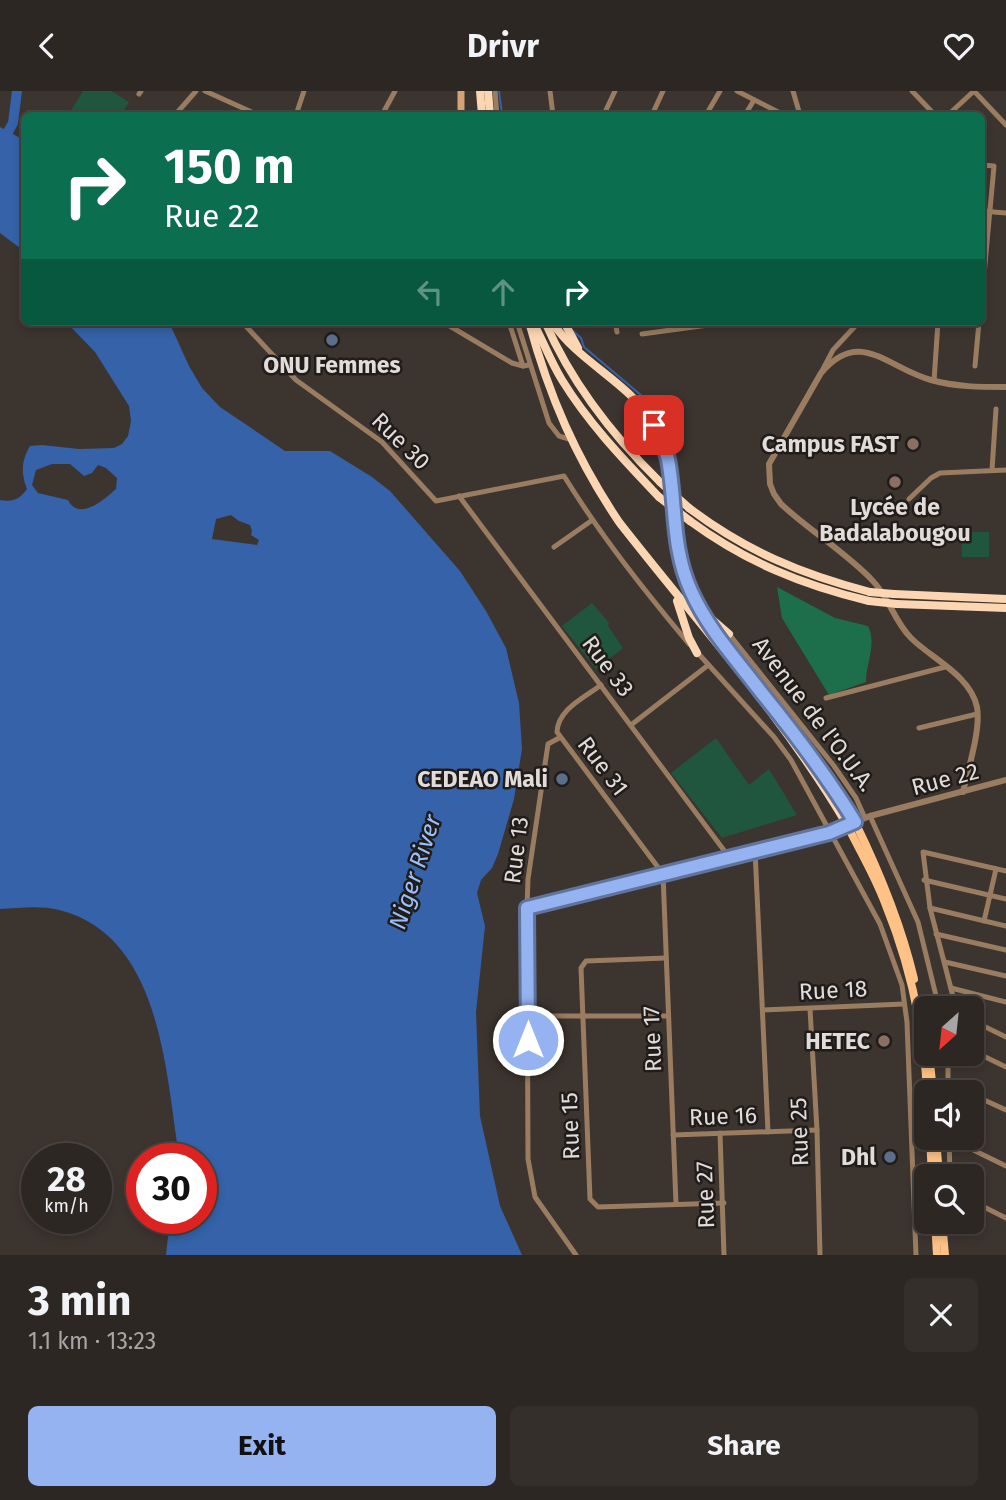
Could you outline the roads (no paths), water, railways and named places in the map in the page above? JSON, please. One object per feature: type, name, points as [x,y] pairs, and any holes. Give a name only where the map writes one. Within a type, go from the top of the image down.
[{"type":"highway","points":[[480,91],[482,112]]},
{"type":"highway","points":[[488,91],[490,112]]},
{"type":"highway","points":[[532,326],[541,367],[569,439],[612,512],[793,742],[851,824]]},
{"type":"highway","points":[[533,326],[561,378],[624,461],[659,497],[690,521],[749,558],[822,589],[870,596],[894,594],[1006,599]]},
{"type":"highway","points":[[547,326],[562,360],[620,442],[689,508],[753,550],[790,568],[897,604],[1006,608]]},
{"type":"highway","points":[[555,326],[583,357],[634,397],[654,425],[669,462],[673,519],[685,576],[700,609],[721,641],[813,757],[851,824]]},
{"type":"highway","points":[[566,326],[583,357]]},
{"type":"highway","points":[[675,594],[689,638],[697,653]]},
{"type":"highway","points":[[700,609],[729,634]]},
{"type":"main road","points":[[461,91],[461,112]]},
{"type":"main road","name":"Avenue de l'O.U.A.","points":[[851,824],[883,879],[907,948],[918,996]]},
{"type":"main road","name":"Avenue de l'O.U.A.","points":[[851,824],[885,902],[901,949],[919,1019],[926,1080]]},
{"type":"main road","points":[[936,1234],[937,1255]]},
{"type":"main road","points":[[943,1234],[945,1255]]},
{"type":"street","points":[[178,112],[195,91]]},
{"type":"street","points":[[205,91],[251,112]]},
{"type":"street","points":[[297,112],[304,91]]},
{"type":"street","points":[[384,112],[395,91]]},
{"type":"street","points":[[495,91],[497,112]]},
{"type":"street","points":[[550,91],[552,112]]},
{"type":"street","points":[[606,110],[615,91]]},
{"type":"street","points":[[653,112],[663,91]]},
{"type":"street","points":[[708,112],[720,91]]},
{"type":"street","points":[[737,91],[778,112]]},
{"type":"street","points":[[793,91],[799,112]]},
{"type":"street","points":[[912,91],[932,112]]},
{"type":"street","points":[[951,112],[974,91],[1006,125]]},
{"type":"street","points":[[747,112],[754,100]]},
{"type":"street","points":[[181,109],[184,112]]},
{"type":"street","points":[[985,165],[994,166],[985,265]]},
{"type":"street","points":[[985,211],[1006,213]]},
{"type":"street","name":"Rue 30","points":[[246,326],[296,380],[382,442],[436,501],[564,476]]},
{"type":"street","points":[[450,326],[512,363],[526,366]]},
{"type":"street","points":[[511,326],[549,423],[559,436],[569,439]]},
{"type":"street","points":[[518,326],[526,366]]},
{"type":"street","points":[[616,326],[617,332]]},
{"type":"street","points":[[642,334],[701,326]]},
{"type":"street","points":[[855,326],[833,351],[769,464],[770,484],[774,495],[795,517],[875,583],[899,625],[973,695],[977,714],[963,792]]},
{"type":"street","points":[[934,381],[938,326]]},
{"type":"street","points":[[975,366],[979,326]]},
{"type":"street","points":[[821,373],[837,357],[864,351],[879,355],[919,377],[934,381],[962,387],[1006,387]]},
{"type":"street","points":[[992,470],[996,409]]},
{"type":"street","points":[[909,499],[940,473],[1006,470]]},
{"type":"street","name":"Avenue de l'O.U.A.","points":[[564,476],[626,568],[707,666],[774,737],[797,771],[880,924],[902,985],[907,1022],[916,1255]]},
{"type":"street","name":"Rue 33","points":[[459,496],[729,857]]},
{"type":"street","points":[[554,547],[592,521]]},
{"type":"street","name":"Avenue de l'O.U.A.","points":[[729,634],[834,767],[868,817],[918,922],[936,996]]},
{"type":"street","points":[[631,725],[707,666]]},
{"type":"street","points":[[826,698],[945,667]]},
{"type":"street","name":"Rue 31","points":[[601,685],[565,712],[559,720],[557,732],[663,874]]},
{"type":"street","points":[[919,728],[977,714]]},
{"type":"street","name":"Rue 13","points":[[559,738],[548,744],[528,880],[528,1159],[535,1197],[576,1255]]},
{"type":"street","name":"Rue 22","points":[[527,908],[829,833],[868,817],[1006,781]]},
{"type":"street","points":[[755,850],[768,1132]]},
{"type":"street","points":[[953,996],[924,880],[923,852],[1006,871]]},
{"type":"street","points":[[984,921],[996,869]]},
{"type":"street","name":"Rue 17","points":[[663,874],[676,1203]]},
{"type":"street","points":[[924,880],[1006,899]]},
{"type":"street","points":[[930,908],[1006,926]]},
{"type":"street","points":[[936,934],[1006,950]]},
{"type":"street","name":"Rue 15","points":[[666,958],[586,961],[581,968],[590,1199],[598,1207],[676,1203]]},
{"type":"street","points":[[944,962],[1006,976]]},
{"type":"street","points":[[951,988],[1006,1002]]},
{"type":"street","name":"Rue 18","points":[[763,1010],[904,1004]]},
{"type":"street","name":"Rue 25","points":[[810,1009],[820,1255]]},
{"type":"street","points":[[528,1016],[668,1016]]},
{"type":"street","points":[[984,1026],[1006,1037]]},
{"type":"street","points":[[984,1056],[1006,1067]]},
{"type":"street","points":[[984,1100],[1006,1111]]},
{"type":"street","name":"Rue 16","points":[[673,1135],[817,1130]]},
{"type":"street","name":"Rue 27","points":[[720,1133],[724,1255]]},
{"type":"street","points":[[973,1150],[1006,1166]]},
{"type":"street","points":[[676,1203],[724,1203]]},
{"type":"street","points":[[984,1207],[1006,1218]]},
{"type":"water","points":[[0,127],[21,138],[21,249],[0,233]]},
{"type":"water","name":"Niger River","points":[[70,326],[171,326],[202,388],[220,407],[285,451],[330,451],[390,491],[460,571],[506,648],[519,703],[522,749],[514,799],[498,854],[492,868],[481,880],[477,893],[485,926],[476,1012],[480,1116],[500,1206],[522,1255],[166,1255],[168,1234],[217,1234],[217,1143],[177,1143],[160,1040],[150,1005],[136,973],[117,945],[92,924],[52,908],[0,909],[0,500],[15,499],[27,489],[23,467],[30,446],[114,448],[122,444],[128,436],[131,421],[129,406],[95,352]],"holes":[[[52,464],[70,464],[84,476],[92,473],[98,465],[106,468],[117,478],[116,489],[92,507],[79,509],[68,500],[38,493],[32,485],[36,470]],[[231,515],[250,525],[251,535],[259,540],[257,545],[212,539],[216,519]]]},
{"type":"waterway","points":[[0,146],[13,123],[17,91]]},
{"type":"waterway","points":[[499,91],[502,112]]},
{"type":"waterway","points":[[573,331],[581,338],[584,347],[642,396]]},
{"type":"place","name":"ONU Femmes","points":[[332,340]]},
{"type":"place","name":"Campus FAST","points":[[913,444]]},
{"type":"place","name":"Lycée de Badalabougou","points":[[895,482]]},
{"type":"place","name":"CEDEAO Mali","points":[[562,779]]},
{"type":"place","name":"HETEC","points":[[884,1041]]},
{"type":"place","name":"Dhl","points":[[890,1157]]}]
